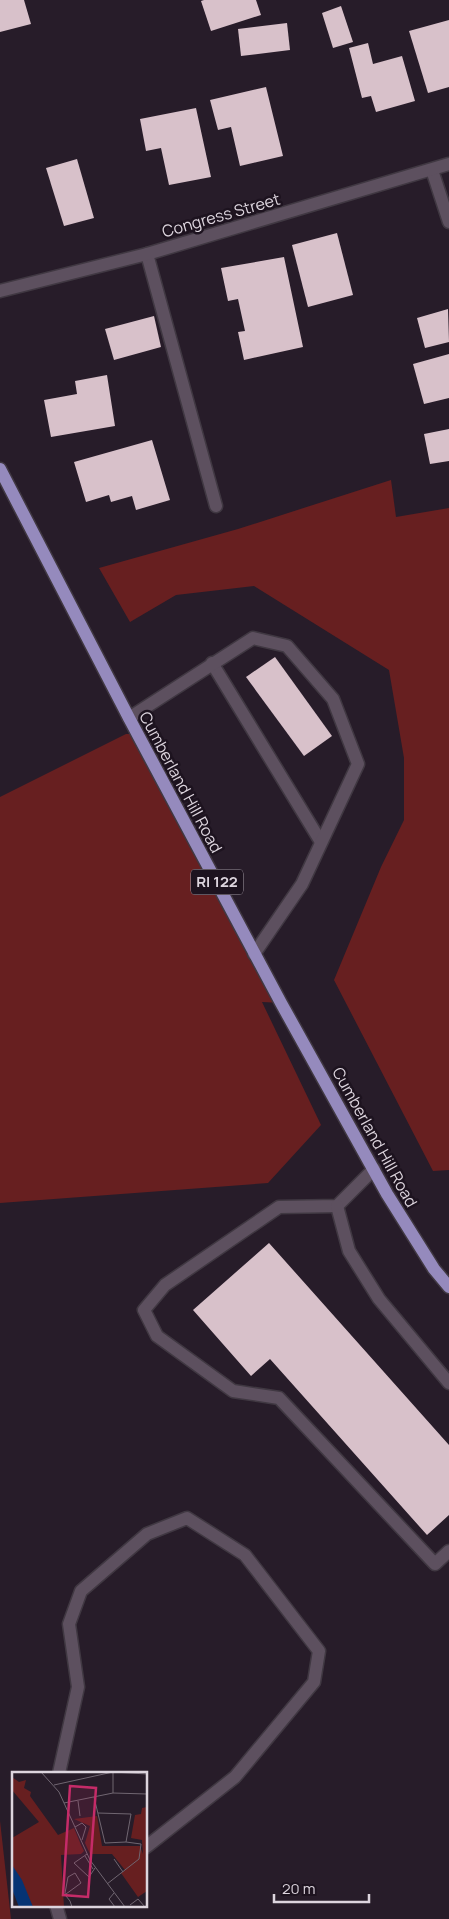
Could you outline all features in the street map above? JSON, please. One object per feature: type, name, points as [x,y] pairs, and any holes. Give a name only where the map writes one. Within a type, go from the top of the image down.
[{"type":"main road","name":"Cumberland Hill Road","points":[[0,469],[254,954],[387,1194],[434,1269],[449,1287]]},
{"type":"street","name":"Congress Street","points":[[0,291],[147,254],[449,164]]},
{"type":"street","points":[[432,170],[449,222]]},
{"type":"street","points":[[147,254],[216,506]]},
{"type":"street","points":[[129,718],[253,638],[287,646],[333,700],[358,764],[302,884],[254,954]]},
{"type":"street","points":[[212,663],[321,842]]},
{"type":"street","points":[[374,1169],[337,1206],[280,1206],[165,1285],[144,1310],[157,1336],[233,1391],[279,1398],[436,1564],[449,1551]]},
{"type":"street","points":[[337,1206],[349,1251],[378,1299],[449,1383]]},
{"type":"street","points":[[59,1772],[78,1687],[69,1624],[81,1591],[147,1534],[188,1518],[245,1554],[319,1651],[314,1682],[235,1777],[148,1845]]},
{"type":"street","points":[[56,1906],[60,1919]]},
{"type":"shaded area","points":[[391,480],[396,517],[449,508],[449,1170],[433,1171],[334,980],[381,867],[404,820],[404,758],[389,670],[254,586],[176,595],[130,622],[99,568],[238,529]]},
{"type":"shaded area","points":[[126,734],[137,734],[283,1003],[262,1002],[321,1125],[268,1183],[0,1203],[0,797]]},
{"type":"shaded area","points":[[0,1821],[11,1919],[0,1919]]},
{"type":"building","points":[[0,0],[24,0],[31,24],[0,32]]},
{"type":"building","points":[[256,0],[261,15],[211,31],[201,1]]},
{"type":"building","points":[[341,6],[353,42],[333,48],[322,13]]},
{"type":"building","points":[[449,20],[449,87],[428,93],[409,31]]},
{"type":"building","points":[[287,23],[290,50],[241,56],[238,29]]},
{"type":"building","points":[[368,43],[373,64],[402,56],[415,101],[376,112],[371,96],[362,98],[349,48]]},
{"type":"building","points":[[266,87],[283,156],[240,166],[231,127],[218,130],[210,100]]},
{"type":"building","points":[[196,108],[211,177],[169,185],[161,148],[146,151],[140,119]]},
{"type":"building","points":[[77,159],[94,218],[64,226],[46,168]]},
{"type":"building","points":[[337,233],[353,295],[308,307],[292,245]]},
{"type":"building","points":[[284,257],[303,347],[244,360],[238,332],[245,331],[238,299],[228,301],[221,268]]},
{"type":"building","points":[[448,309],[449,342],[425,348],[417,318]]},
{"type":"building","points":[[154,316],[161,347],[114,360],[105,329]]},
{"type":"building","points":[[449,354],[449,398],[424,404],[413,364]]},
{"type":"building","points":[[107,375],[115,426],[51,437],[44,400],[77,394],[75,381]]},
{"type":"building","points":[[449,429],[449,461],[430,464],[424,434]]},
{"type":"building","points":[[152,440],[170,500],[136,510],[132,496],[111,502],[109,495],[86,502],[74,462]]},
{"type":"building","points":[[275,657],[332,736],[304,756],[246,677]]},
{"type":"building","points":[[269,1243],[449,1445],[449,1515],[427,1535],[270,1359],[251,1376],[193,1310]]}]
